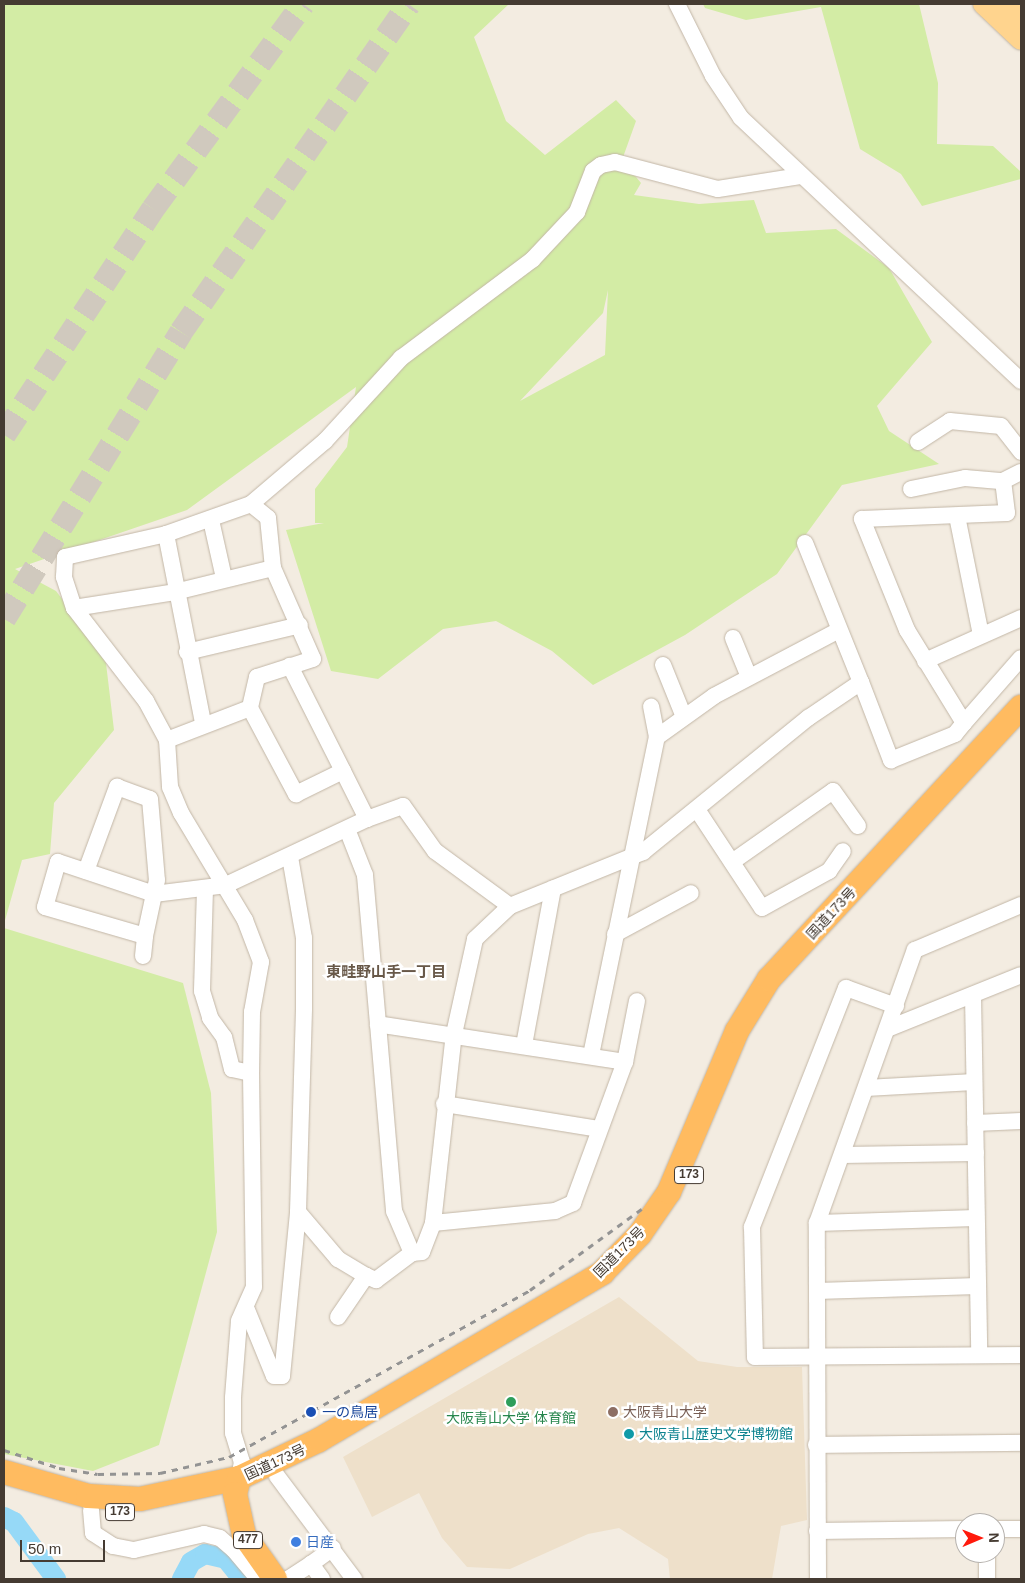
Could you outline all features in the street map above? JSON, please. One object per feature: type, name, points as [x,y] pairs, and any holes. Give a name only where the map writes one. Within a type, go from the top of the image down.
[{"type":"highway","name":"国道173号","points":[[4,1489],[91,1510],[145,1513],[208,1504],[602,1273],[640,1234],[669,1192],[737,1031],[769,979],[1021,707]]},
{"type":"highway","name":"国道173号","points":[[4,1472],[88,1496],[140,1499],[237,1486],[277,1476],[518,1342],[622,1272],[664,1222],[686,1185],[737,1064],[771,998],[1021,725]]},
{"type":"highway","name":"477","points":[[237,1486],[244,1535],[275,1579]]},
{"type":"main road","points":[[983,4],[1021,40]]},
{"type":"main road","points":[[1004,4],[1021,19]]},
{"type":"street","points":[[677,4],[713,76],[741,118],[800,176],[1021,381]]},
{"type":"street","points":[[237,1486],[242,1462],[233,1433],[233,1398],[239,1321],[247,1310],[254,1287],[252,1012],[260,962],[226,885],[170,787],[167,740],[146,701],[74,608],[64,577],[65,557],[166,534],[211,520],[251,504],[325,441],[401,358],[539,254],[577,212],[593,171],[601,165],[615,162],[718,189],[800,176]]},
{"type":"street","points":[[918,442],[950,421],[993,425],[1001,426],[1021,452]]},
{"type":"street","points":[[910,489],[965,478],[1003,481],[1021,472]]},
{"type":"street","points":[[964,724],[907,630],[862,519],[1007,513],[1003,481]]},
{"type":"street","points":[[251,504],[268,518],[273,568],[300,625],[313,659],[257,677],[250,708],[296,794],[343,770]]},
{"type":"street","points":[[958,516],[981,635]]},
{"type":"street","points":[[211,520],[224,578]]},
{"type":"street","points":[[166,534],[175,592],[202,723]]},
{"type":"street","points":[[805,543],[892,760],[955,734],[1021,658]]},
{"type":"street","points":[[74,608],[175,592],[224,578],[273,568]]},
{"type":"street","points":[[925,661],[1021,618]]},
{"type":"street","points":[[187,652],[300,625]]},
{"type":"street","points":[[657,736],[749,677],[839,630]]},
{"type":"street","points":[[733,638],[749,677]]},
{"type":"street","points":[[663,665],[684,717]]},
{"type":"street","points":[[290,666],[366,819]]},
{"type":"street","points":[[298,1212],[338,1259],[376,1280],[412,1254],[422,1252],[433,1223],[444,1104],[454,1034],[475,939],[510,906],[630,858],[698,811],[808,718],[861,682]]},
{"type":"street","points":[[591,1055],[630,858],[657,736],[651,707]]},
{"type":"street","points":[[167,740],[202,723],[250,708]]},
{"type":"street","points":[[86,871],[117,787],[150,799],[154,894],[143,956]]},
{"type":"street","points":[[732,862],[833,791],[858,826]]},
{"type":"street","points":[[146,936],[45,907],[58,862],[154,894],[204,889],[226,885],[290,857],[366,819],[403,806],[435,852],[510,906]]},
{"type":"street","points":[[698,811],[762,908],[829,871],[843,851]]},
{"type":"street","points":[[347,829],[365,875],[394,1210],[412,1254]]},
{"type":"street","points":[[247,1310],[274,1376],[282,1376],[298,1212],[304,938],[290,857]]},
{"type":"street","points":[[204,889],[202,991],[210,1018],[224,1038],[232,1069],[251,1073]]},
{"type":"street","points":[[524,1045],[553,889]]},
{"type":"street","points":[[615,934],[691,893]]},
{"type":"street","points":[[818,1579],[815,1357],[817,1223],[915,950],[1021,905]]},
{"type":"street","points":[[887,1029],[1021,975]]},
{"type":"street","points":[[896,1006],[846,988],[752,1227],[755,1357],[1021,1355]]},
{"type":"street","points":[[973,995],[979,1355]]},
{"type":"street","points":[[433,1223],[555,1211],[573,1203],[598,1129],[625,1062],[637,1001]]},
{"type":"street","points":[[378,1024],[591,1055],[625,1062]]},
{"type":"street","points":[[866,1088],[974,1082]]},
{"type":"street","points":[[444,1104],[598,1129]]},
{"type":"street","points":[[975,1123],[1021,1122]]},
{"type":"street","points":[[842,1155],[976,1153]]},
{"type":"street","points":[[817,1223],[976,1218]]},
{"type":"street","points":[[338,1317],[366,1276]]},
{"type":"street","points":[[817,1291],[978,1286]]},
{"type":"street","points":[[816,1445],[1021,1443]]},
{"type":"street","points":[[277,1476],[333,1548],[354,1579]]},
{"type":"street","points":[[91,1510],[93,1533],[114,1546],[134,1550],[204,1534],[220,1538],[234,1550],[258,1579]]},
{"type":"street","points":[[817,1531],[955,1529]]},
{"type":"street","points":[[1005,1529],[1021,1529]]},
{"type":"street","points":[[288,1579],[333,1548]]},
{"type":"street","points":[[987,1563],[987,1579]]},
{"type":"street","points":[[311,1564],[322,1579]]},
{"type":"shaded area","name":"大阪青山大学","points":[[619,1297],[698,1361],[737,1367],[802,1367],[807,1520],[781,1526],[772,1579],[670,1579],[668,1559],[619,1528],[588,1534],[510,1569],[467,1567],[442,1538],[419,1493],[372,1517],[343,1457]]},
{"type":"green space","points":[[4,4],[509,4],[474,37],[506,121],[545,155],[616,100],[636,121],[622,160],[641,183],[634,195],[699,204],[754,200],[766,233],[836,229],[889,268],[932,342],[877,406],[889,431],[939,464],[842,485],[777,574],[685,635],[593,685],[552,651],[496,621],[443,629],[378,679],[331,671],[286,530],[324,523],[315,523],[315,489],[347,447],[356,387],[187,510],[15,569],[56,591],[105,655],[114,730],[54,803],[50,854],[22,860],[4,924]],"holes":[[[608,290],[605,355],[520,401],[603,313]]]},
{"type":"green space","points":[[703,4],[919,4],[938,83],[937,144],[993,146],[1021,172],[1021,179],[922,206],[901,174],[860,149],[821,7],[746,20],[705,8]]},
{"type":"green space","points":[[4,928],[183,983],[211,1093],[217,1232],[159,1445],[93,1471],[4,1454]]},
{"type":"waterway","points":[[4,1517],[14,1522],[56,1579]]},
{"type":"waterway","points":[[182,1579],[191,1562],[205,1554],[226,1559],[242,1579]]},
{"type":"tunnel","points":[[4,435],[153,209],[303,4]]},
{"type":"tunnel","points":[[4,619],[181,332],[409,4]]},
{"type":"railway","points":[[4,1450],[59,1468],[98,1474],[160,1473],[229,1457],[530,1290],[643,1208]]},
{"type":"place","name":"大阪青山大学 体育館","points":[[511,1402]]},
{"type":"place","name":"一の鳥居","points":[[311,1412]]},
{"type":"place","name":"大阪青山大学","points":[[613,1412]]},
{"type":"place","name":"大阪青山歴史文学博物館","points":[[629,1434]]},
{"type":"place","name":"日産","points":[[296,1542]]},
{"type":"district","name":"東畦野山手一丁目","points":[[386,972]]}]
